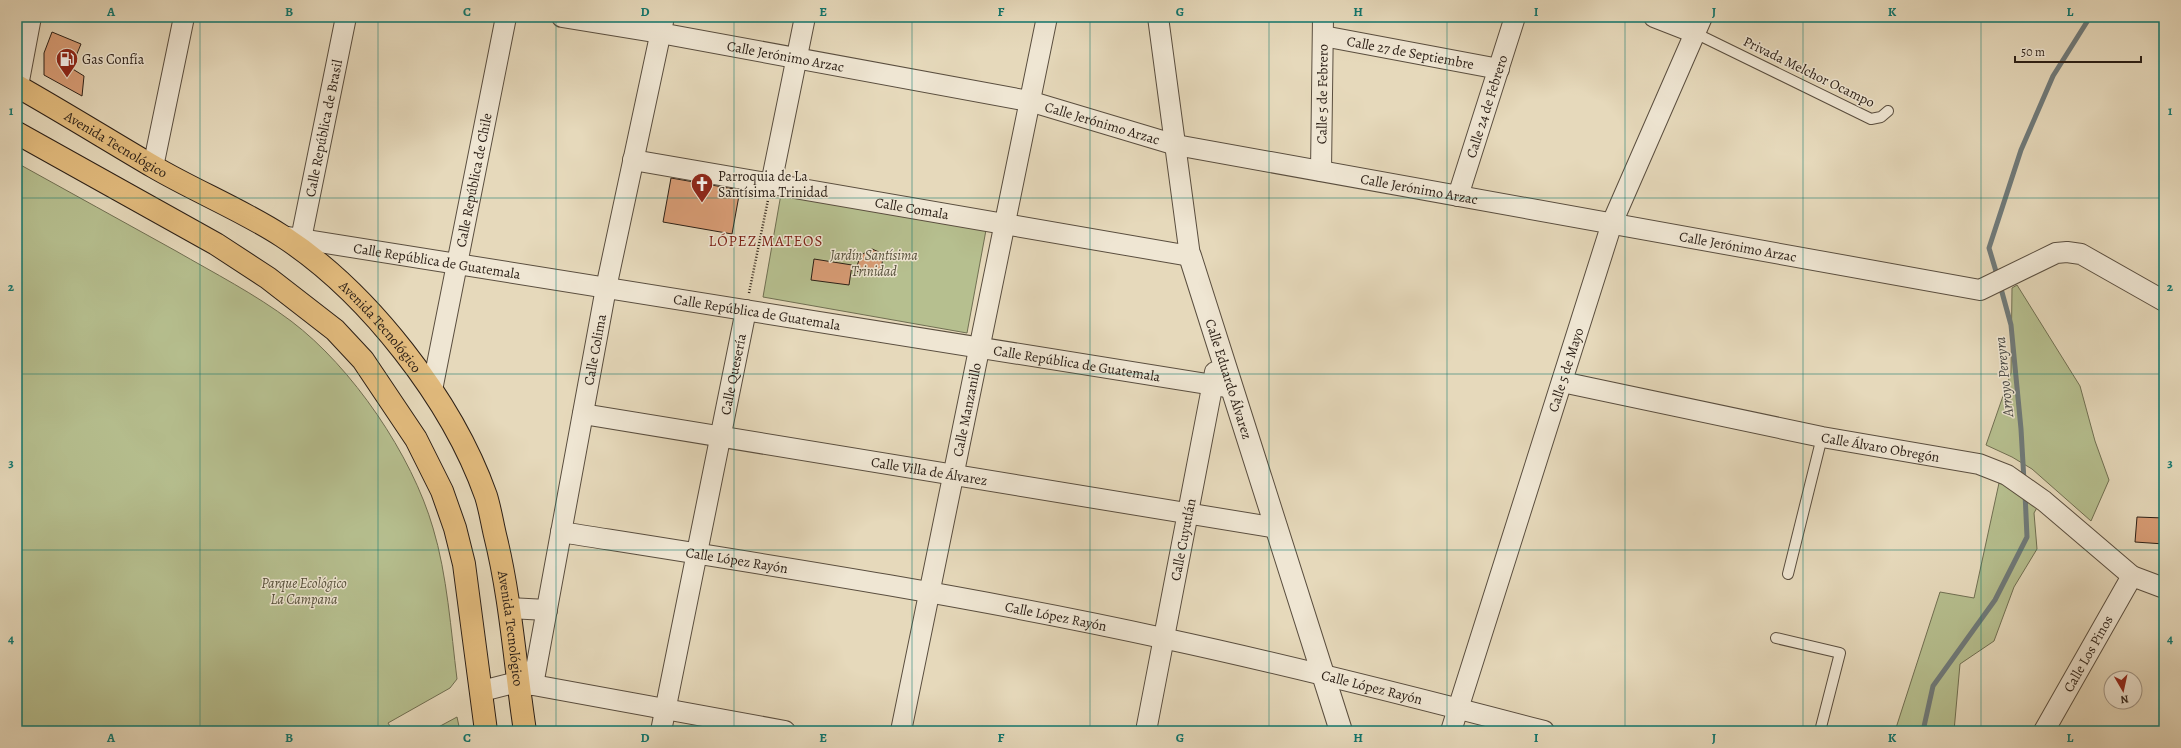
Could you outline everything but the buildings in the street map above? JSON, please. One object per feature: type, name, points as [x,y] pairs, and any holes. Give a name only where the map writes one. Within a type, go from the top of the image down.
[{"type":"main road","name":"Avenida Tecnológico","points":[[17,86],[79,120],[154,167],[292,238],[342,283],[394,340],[432,390],[464,446],[486,497],[505,573],[509,608],[525,683],[525,731]]},
{"type":"main road","points":[[17,133],[216,244],[268,278],[335,330],[364,360],[416,439],[442,491],[464,564],[482,691],[486,731]]},
{"type":"street","points":[[17,86],[31,17]]},
{"type":"street","points":[[154,167],[184,17]]},
{"type":"street","name":"Calle República de Brasil","points":[[292,238],[346,17]]},
{"type":"street","name":"Calle República de Chile","points":[[432,390],[506,17]]},
{"type":"street","name":"Calle Jerónimo Arzac","points":[[562,17],[662,25],[796,58],[1030,101],[1176,145],[1980,290],[2056,253],[2067,252],[2081,254],[2164,301]]},
{"type":"street","points":[[771,184],[804,17]]},
{"type":"street","name":"Calle Manzanillo","points":[[901,731],[1047,17]]},
{"type":"street","name":"Calle Eduardo Álvarez","points":[[1158,17],[1190,256],[1220,348],[1222,386],[1277,528],[1341,731]]},
{"type":"street","name":"Calle 24 de Febrero","points":[[1458,196],[1515,17]]},
{"type":"street","points":[[1654,17],[1699,25]]},
{"type":"street","name":"Calle Colima","points":[[525,683],[546,610],[606,288],[662,25]]},
{"type":"street","name":"Calle 5 de Mayo","points":[[1451,731],[1612,223],[1699,25]]},
{"type":"street","name":"Calle 27 de Septiembre","points":[[1323,26],[1499,68]]},
{"type":"street","name":"Calle 5 de Febrero","points":[[1321,171],[1323,26]]},
{"type":"street","name":"Calle Comala","points":[[633,160],[1190,256]]},
{"type":"street","name":"Calle República de Guatemala","points":[[292,238],[1222,386]]},
{"type":"street","name":"Calle Quesería","points":[[661,731],[746,310]]},
{"type":"street","name":"Calle Álvaro Obregón","points":[[1562,382],[1822,437],[1979,464],[2007,475],[2044,501],[2132,576],[2164,588]]},
{"type":"street","name":"Calle Cuyutlán","points":[[1146,731],[1188,513],[1222,386]]},
{"type":"street","name":"Calle Villa de Álvarez","points":[[583,414],[1277,528]]},
{"type":"street","name":"Calle López Rayón","points":[[561,532],[930,593],[1164,638],[1323,674],[1544,731]]},
{"type":"street","name":"Calle Los Pinos","points":[[2044,731],[2132,576]]},
{"type":"street","points":[[509,608],[546,610]]},
{"type":"street","points":[[482,691],[525,683],[785,731]]},
{"type":"lane","name":"Privada Melchor Ocampo","points":[[1699,25],[1871,119],[1881,117],[1888,110]]},
{"type":"lane","points":[[1788,574],[1822,437]]},
{"type":"lane","points":[[1776,638],[1840,654],[1820,731]]},
{"type":"path","points":[[746,310],[771,184]]},
{"type":"green space","name":"Parque Ecológico La Campana","points":[[17,163],[220,276],[277,311],[314,340],[336,362],[377,414],[411,471],[433,528],[442,564],[457,679],[450,688],[388,723],[393,731],[17,731]]},
{"type":"green space","name":"Jardín Santísima Trinidad","points":[[781,194],[986,230],[967,333],[763,297]]},
{"type":"green space","points":[[2017,285],[2080,386],[2095,441],[2109,480],[2091,521],[2032,469],[2012,457],[1986,445],[2011,373],[2012,288]]},
{"type":"green space","points":[[1999,483],[2014,488],[2039,504],[2034,513],[2037,549],[2014,587],[1994,641],[1960,664],[1954,731],[1895,731],[1940,592],[1974,598]]},
{"type":"green space","points":[[457,717],[460,731],[431,731]]},
{"type":"waterway","name":"Arroyo Pereyra","points":[[1998,278],[1989,248],[2021,150],[2053,76],[2090,17]]},
{"type":"waterway","name":"Arroyo Pereyra","points":[[2000,285],[2011,325],[2021,429],[2024,481]]},
{"type":"waterway","name":"Arroyo Pereyra","points":[[1923,731],[1933,686],[1995,600],[2027,537],[2025,493]]},
{"type":"place","name":"Gas Confía","points":[[67,78]]},
{"type":"place","name":"Parroquia de La Santísima Trinidad","points":[[702,204]]},
{"type":"district","name":"LÓPEZ MATEOS","points":[[766,241]]}]
